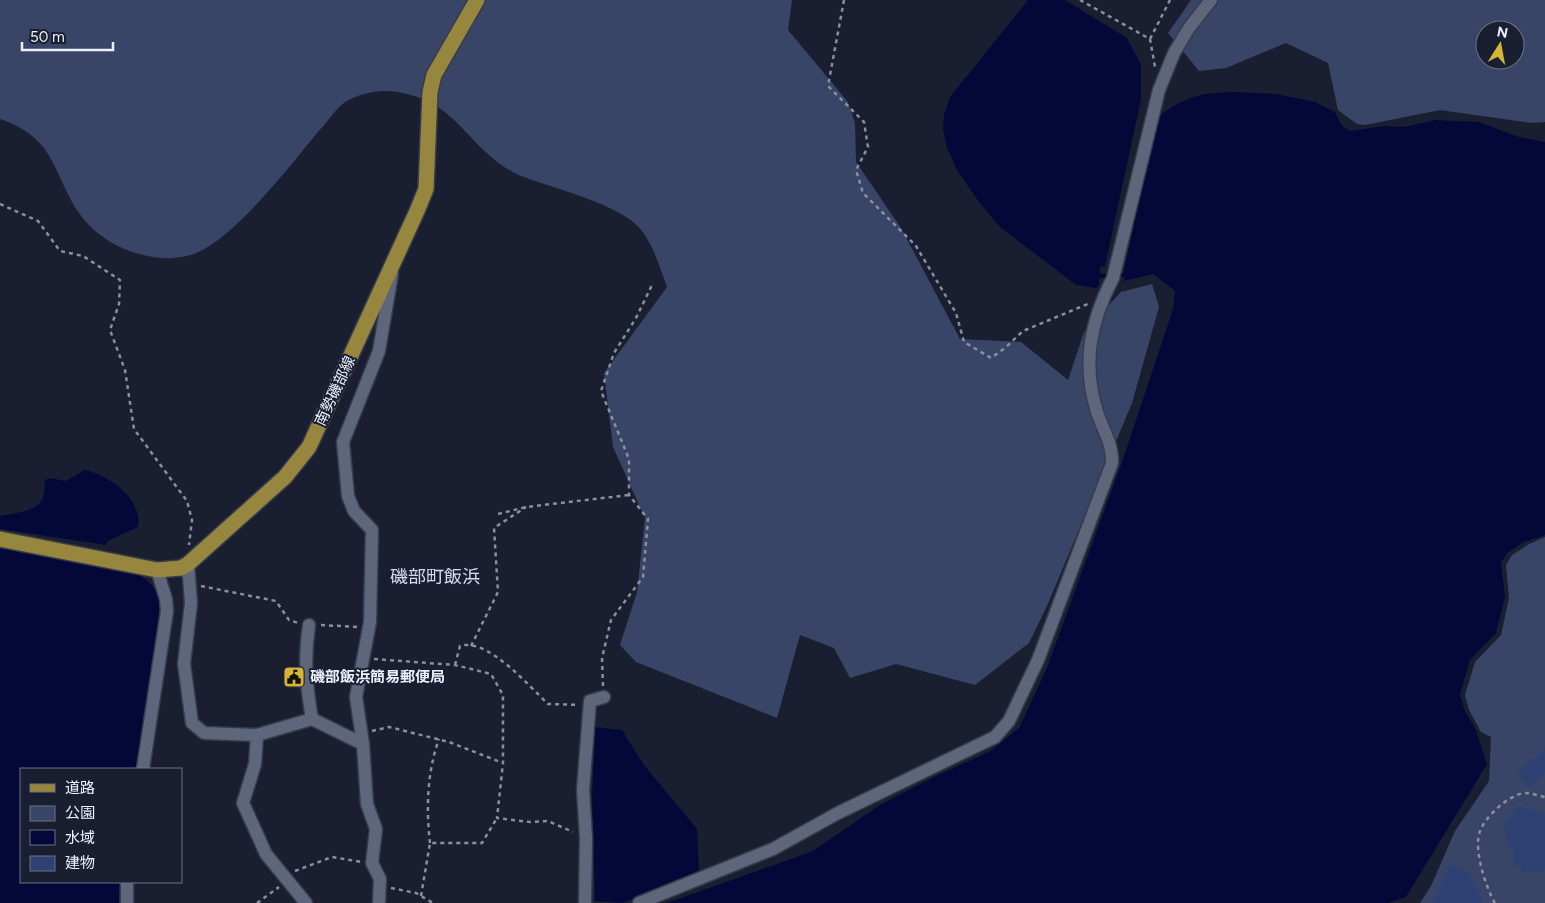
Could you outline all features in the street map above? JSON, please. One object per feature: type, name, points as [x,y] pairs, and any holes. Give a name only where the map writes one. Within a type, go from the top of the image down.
[{"type":"main road","name":"南勢磯部線","points":[[0,539],[157,570],[181,568],[188,564],[285,477],[309,447],[394,264],[426,189],[430,92],[434,75],[477,0]]},
{"type":"street","points":[[639,903],[773,849],[847,808],[995,737],[1009,721],[1038,660],[1112,463],[1112,449],[1098,412],[1088,368],[1088,350],[1102,304],[1113,278],[1162,83],[1174,53],[1189,28],[1211,0]]},
{"type":"street","points":[[379,903],[380,879],[372,863],[376,829],[367,804],[362,739],[356,697],[370,628],[372,530],[354,511],[348,496],[343,442],[379,351],[394,264]]},
{"type":"street","points":[[188,564],[191,603],[184,664],[192,723],[204,733],[257,735],[312,719],[362,739]]},
{"type":"street","points":[[144,768],[167,611],[166,599],[157,570]]},
{"type":"street","points":[[309,625],[305,651],[304,678],[312,719]]},
{"type":"street","points":[[585,903],[586,838],[583,790],[590,701],[604,697]]},
{"type":"street","points":[[257,735],[255,764],[243,803],[266,854],[306,903]]},
{"type":"street","points":[[127,883],[127,903]]},
{"type":"path","points":[[844,0],[828,86],[864,122],[868,146],[856,170],[863,193],[916,246],[956,313],[964,342],[991,358],[1006,348],[1023,330],[1087,302],[1102,304]]},
{"type":"path","points":[[1080,0],[1150,39]]},
{"type":"path","points":[[1162,83],[1155,69],[1150,39],[1170,0]]},
{"type":"path","points":[[0,204],[38,221],[60,251],[83,256],[120,280],[119,304],[110,330],[125,370],[134,429],[187,501],[192,520],[188,564]]},
{"type":"path","points":[[604,697],[602,658],[611,620],[643,577],[648,519],[629,495],[629,459],[601,390],[614,353],[636,318],[652,285]]},
{"type":"path","points":[[498,514],[526,507],[629,495]]},
{"type":"path","points":[[472,646],[498,592],[494,528],[526,507]]},
{"type":"path","points":[[189,584],[276,601],[289,620],[309,625],[370,628]]},
{"type":"path","points":[[455,665],[460,646],[466,644],[496,655],[548,704],[578,706],[590,701]]},
{"type":"path","points":[[364,659],[455,665],[492,674],[503,695],[503,764],[497,818],[482,843],[430,843]]},
{"type":"path","points":[[362,739],[389,727],[439,739],[503,764]]},
{"type":"path","points":[[421,896],[430,843],[427,815],[432,757],[439,739]]},
{"type":"path","points":[[1495,903],[1483,870],[1479,852],[1480,832],[1498,805],[1524,793],[1545,797]]},
{"type":"path","points":[[497,818],[530,822],[548,820],[586,838]]},
{"type":"path","points":[[257,903],[287,878],[315,862],[332,857],[372,863]]},
{"type":"path","points":[[379,886],[416,893],[433,903]]},
{"type":"green space","points":[[0,0],[792,0],[788,30],[848,102],[855,123],[856,162],[901,228],[960,339],[1021,342],[1068,380],[1084,332],[1121,292],[1152,284],[1159,307],[1132,403],[1047,606],[1029,643],[975,685],[896,664],[850,678],[834,648],[800,635],[777,718],[636,662],[620,645],[637,592],[645,518],[613,447],[604,373],[667,287],[646,237],[633,221],[603,205],[532,180],[506,168],[485,151],[446,113],[424,99],[394,92],[378,91],[353,98],[340,106],[261,200],[227,233],[211,245],[184,257],[169,258],[149,256],[126,250],[115,245],[87,223],[70,198],[42,146],[32,136],[18,127],[0,119]]},
{"type":"green space","points":[[1191,0],[1545,0],[1545,122],[1531,123],[1440,110],[1365,125],[1357,124],[1338,110],[1328,63],[1286,43],[1226,68],[1199,71],[1168,33]]},
{"type":"green space","points":[[1545,537],[1545,903],[1420,903],[1431,886],[1455,831],[1489,781],[1491,737],[1481,732],[1469,710],[1465,695],[1475,662],[1501,635],[1509,598],[1506,565],[1512,555],[1529,544]]},
{"type":"water","points":[[1028,0],[1065,0],[1127,38],[1141,65],[1141,99],[1105,266],[1100,267],[1099,285],[1096,288],[1076,285],[1000,227],[979,202],[957,170],[947,148],[943,129],[944,114],[950,97]]},
{"type":"water","points":[[1213,93],[1276,94],[1315,102],[1335,112],[1342,126],[1351,131],[1384,126],[1404,127],[1435,120],[1479,122],[1519,137],[1545,142],[1545,535],[1524,542],[1507,553],[1501,563],[1505,597],[1496,633],[1470,660],[1460,694],[1464,709],[1476,730],[1487,764],[1406,897],[1388,903],[667,903],[813,851],[880,805],[932,778],[989,752],[1019,728],[1047,668],[1122,462],[1173,309],[1175,291],[1153,274],[1124,281],[1124,270],[1157,117],[1178,104],[1195,97]]},
{"type":"water","points":[[85,470],[114,483],[130,498],[138,517],[138,527],[108,541],[106,545],[0,529],[0,516],[31,509],[41,502],[44,495],[45,480],[50,478],[66,481]]},
{"type":"water","points":[[0,546],[132,572],[139,575],[153,587],[159,598],[161,612],[136,768],[20,768],[20,883],[120,883],[119,903],[0,903]]},
{"type":"water","points":[[595,727],[622,730],[644,765],[697,829],[699,873],[622,903],[595,901],[592,798]]},
{"type":"building","points":[[1545,749],[1545,773],[1529,788],[1517,773]]},
{"type":"building","points":[[1518,806],[1545,814],[1545,868],[1543,872],[1521,871],[1521,868],[1513,865],[1514,848],[1510,848],[1503,825]]},
{"type":"building","points":[[1450,865],[1468,872],[1484,903],[1433,903]]},
{"type":"waterway","points":[[1096,276],[1124,275]]},
{"type":"place","name":"磯部飯浜簡易郵便局","points":[[294,677]]},
{"type":"district","name":"磯部町飯浜","points":[[435,577]]}]
